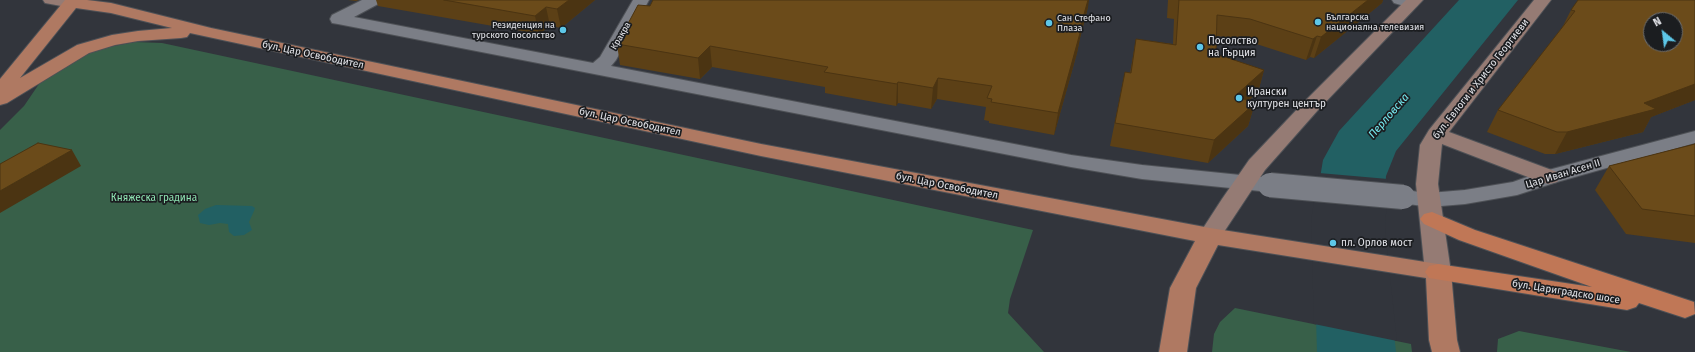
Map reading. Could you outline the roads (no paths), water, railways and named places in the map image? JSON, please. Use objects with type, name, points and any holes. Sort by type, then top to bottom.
[{"type":"highway","points":[[1430,210],[1467,235],[1690,310]]},
{"type":"highway","name":"бул. Цариградско шосе","points":[[1438,272],[1690,310]]},
{"type":"main road","name":"бул. Цар Освободител","points":[[51,0],[73,1],[110,8],[211,33],[761,150],[1210,236],[1438,272]]},
{"type":"main road","name":"бул. Евлоги и Христо Георгиеви","points":[[1446,352],[1443,340],[1438,272],[1427,184],[1431,145],[1436,134],[1543,0]]},
{"type":"main road","points":[[0,91],[73,1]]},
{"type":"main road","points":[[1173,352],[1183,288],[1210,236],[1244,182],[1257,165],[1409,1]]},
{"type":"main road","points":[[0,99],[83,49],[138,36],[166,33],[211,33]]},
{"type":"main road","points":[[1436,134],[1548,177]]},
{"type":"street","points":[[374,0],[338,19],[1071,161],[1142,172],[1244,182]]},
{"type":"street","name":"Кракра","points":[[597,69],[607,60],[642,0]]},
{"type":"street","name":"Цар Иван Асен II","points":[[1244,182],[1403,198],[1430,210],[1465,197],[1517,188],[1548,177],[1695,138]]},
{"type":"water","name":"Перловска","points":[[1459,0],[1518,0],[1396,151],[1386,176],[1383,231],[1396,352],[1317,352],[1313,220],[1323,160],[1339,131]]},
{"type":"water","points":[[216,205],[252,206],[255,208],[249,222],[252,230],[244,235],[234,236],[229,232],[228,224],[220,223],[209,225],[200,223],[198,215],[205,209]]},
{"type":"place","name":"Българска национална телевизия","points":[[1318,22]]},
{"type":"place","name":"Сан Стефано Плаза","points":[[1049,23]]},
{"type":"place","name":"Резиденция на турското посолство","points":[[563,30]]},
{"type":"place","name":"Посолство на Гърция","points":[[1200,47]]},
{"type":"place","name":"Ирански културен център","points":[[1239,98]]},
{"type":"place","name":"пл. Орлов мост","points":[[1333,243]]},
{"type":"park label","name":"Княжеска градина","points":[[154,198]]}]
